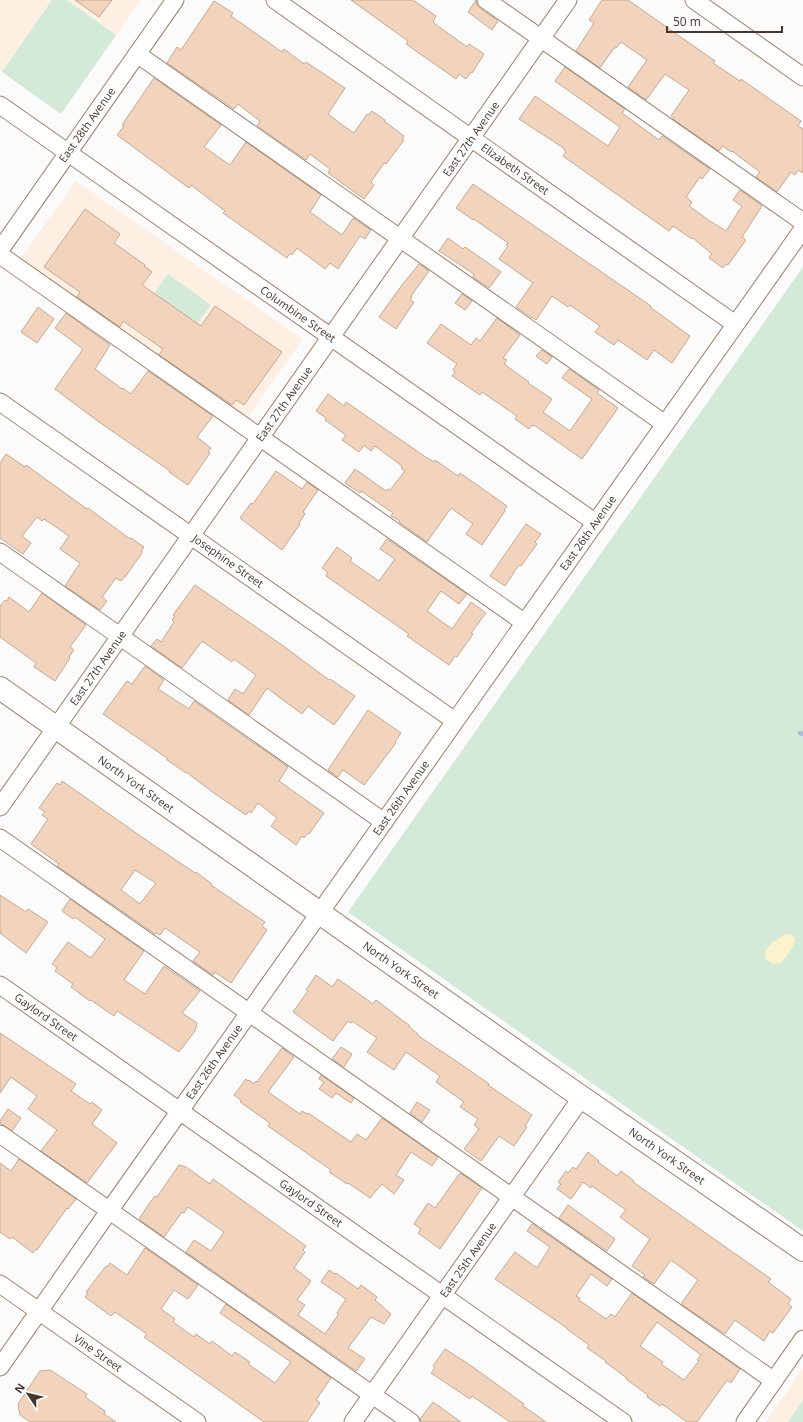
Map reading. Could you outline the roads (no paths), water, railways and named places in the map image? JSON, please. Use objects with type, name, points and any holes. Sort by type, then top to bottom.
[{"type":"main road","name":"North York Street","points":[[0,688],[582,1097],[803,1250]]},
{"type":"street","name":"East 28th Avenue","points":[[0,250],[175,0]]},
{"type":"street","name":"Elizabeth Street","points":[[275,0],[735,324]]},
{"type":"street","points":[[486,0],[803,222]]},
{"type":"street","name":"East 27th Avenue","points":[[0,807],[568,0]]},
{"type":"street","points":[[694,0],[803,77]]},
{"type":"street","points":[[137,54],[665,424]]},
{"type":"street","name":"Columbine Street","points":[[0,105],[596,523]]},
{"type":"street","name":"East 26th Avenue","points":[[0,1367],[803,229]]},
{"type":"street","points":[[0,255],[525,623]]},
{"type":"street","name":"Josephine Street","points":[[0,402],[456,721]]},
{"type":"street","points":[[0,552],[384,822]]},
{"type":"street","points":[[0,838],[774,1381]]},
{"type":"street","name":"Gaylord Street","points":[[0,985],[623,1422]]},
{"type":"street","name":"East 25th Avenue","points":[[353,1422],[582,1097]]},
{"type":"street","points":[[0,1134],[411,1422]]},
{"type":"street","name":"Vine Street","points":[[0,1284],[197,1422]]},
{"type":"street","points":[[745,1422],[803,1340]]}]
